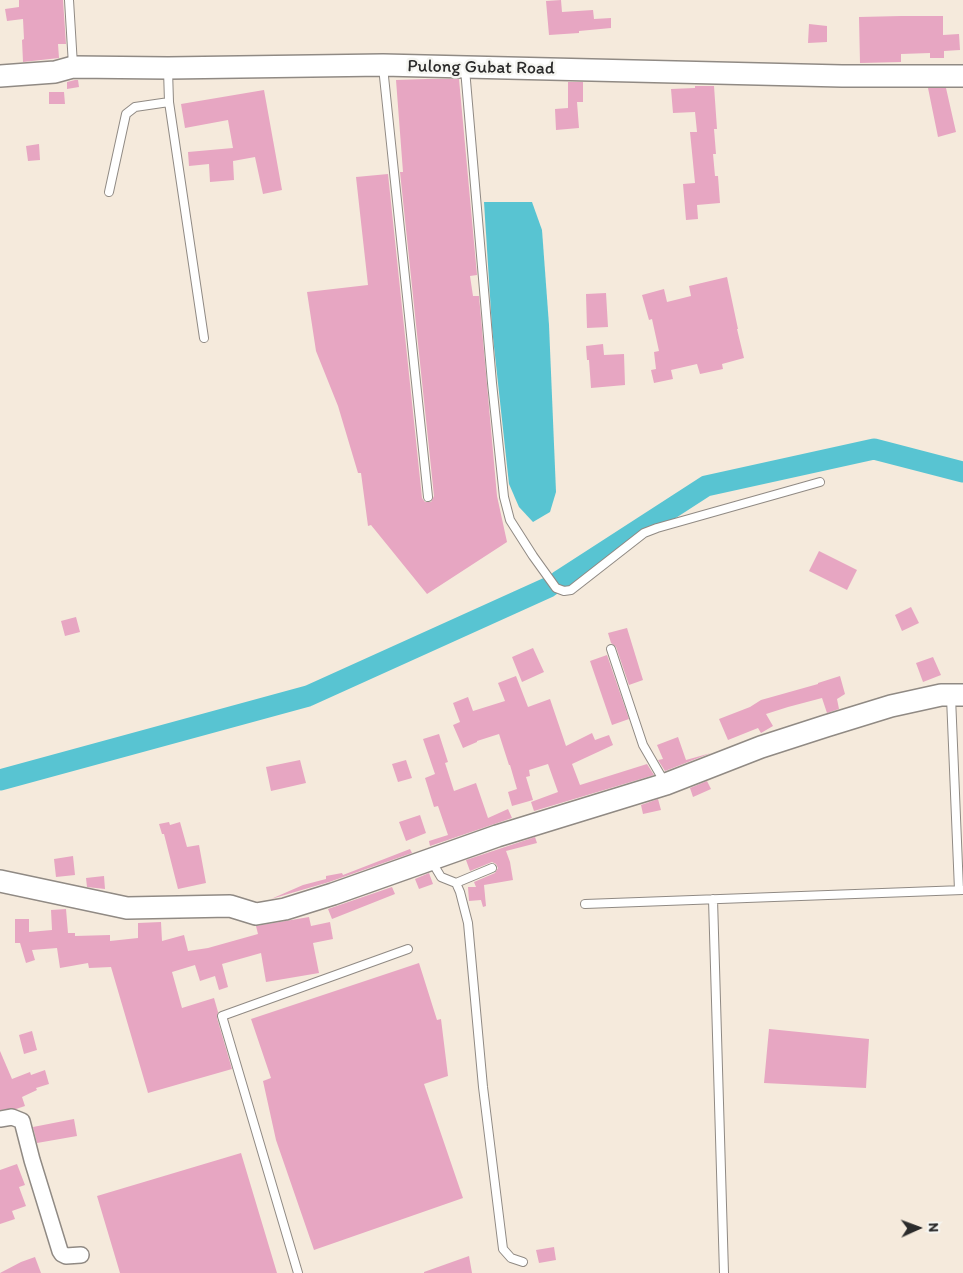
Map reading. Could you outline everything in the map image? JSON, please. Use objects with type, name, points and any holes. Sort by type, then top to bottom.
[{"type":"street","name":"Pulong Gubat Road","points":[[0,76],[55,72],[74,67],[168,68],[383,65],[842,76],[963,76]]},
{"type":"street","points":[[0,881],[127,908],[230,906],[256,914],[285,909],[497,836],[666,784],[761,747],[826,726],[891,706],[941,695],[957,695]]},
{"type":"street","points":[[0,1119],[12,1117],[22,1121],[60,1251],[66,1256],[81,1255]]},
{"type":"lane","points":[[69,0],[74,67]]},
{"type":"lane","points":[[383,65],[428,497]]},
{"type":"lane","points":[[465,67],[492,383],[504,497],[510,520],[556,588],[564,591],[571,590],[644,533],[820,482]]},
{"type":"lane","points":[[168,68],[169,102],[204,338]]},
{"type":"lane","points":[[109,192],[126,114],[135,106],[169,102]]},
{"type":"lane","points":[[611,649],[643,745],[666,784]]},
{"type":"lane","points":[[585,904],[961,890],[957,695]]},
{"type":"lane","points":[[431,860],[441,877],[456,883],[468,923],[483,1087],[503,1249],[511,1258],[523,1262]]},
{"type":"lane","points":[[456,883],[492,868]]},
{"type":"lane","points":[[713,899],[724,1273]]},
{"type":"lane","points":[[298,1273],[222,1016],[408,949]]},
{"type":"water","points":[[484,202],[532,202],[542,230],[549,325],[556,492],[550,512],[533,522],[519,507],[509,484],[492,328]]},
{"type":"building","points":[[19,0],[63,0],[66,44],[58,44],[59,58],[23,62],[23,19],[7,21],[5,9],[19,7]]},
{"type":"building","points":[[561,0],[562,12],[593,10],[594,19],[611,18],[611,28],[549,35],[546,1]]},
{"type":"building","points":[[943,16],[943,35],[959,34],[960,50],[944,51],[944,58],[930,58],[930,53],[901,54],[901,62],[860,63],[859,17]]},
{"type":"building","points":[[809,24],[827,26],[827,42],[808,43]]},
{"type":"building","points":[[459,79],[477,275],[470,276],[473,296],[479,296],[497,496],[507,542],[427,594],[371,525],[368,526],[361,473],[358,473],[338,406],[316,351],[307,292],[368,285],[356,177],[388,174],[422,498],[425,502],[431,502],[434,496],[400,172],[403,172],[396,80]]},
{"type":"building","points":[[78,80],[79,87],[67,89],[67,82]]},
{"type":"building","points":[[568,82],[583,82],[583,102],[577,102],[579,128],[556,130],[555,109],[568,108]]},
{"type":"building","points":[[695,86],[714,86],[717,129],[714,129],[716,154],[713,154],[715,176],[718,176],[720,203],[697,205],[698,219],[686,220],[683,184],[695,183],[690,132],[697,132],[695,112],[673,113],[671,89],[695,88]]},
{"type":"building","points":[[928,88],[946,88],[956,132],[938,137]]},
{"type":"building","points":[[264,90],[282,190],[263,194],[255,157],[233,161],[234,180],[210,182],[209,164],[189,166],[188,152],[233,148],[228,120],[185,128],[181,104]]},
{"type":"building","points":[[49,92],[64,92],[65,104],[49,104]]},
{"type":"building","points":[[39,144],[40,160],[28,161],[26,146]]},
{"type":"building","points":[[727,277],[744,358],[722,364],[723,369],[700,374],[697,364],[671,370],[673,379],[654,383],[651,370],[656,369],[654,352],[659,351],[652,319],[649,320],[642,295],[664,289],[667,302],[691,296],[689,286]]},
{"type":"building","points":[[606,293],[608,327],[587,328],[586,294]]},
{"type":"building","points":[[603,344],[604,355],[624,354],[625,385],[591,388],[586,346]]},
{"type":"building","points":[[819,551],[857,570],[847,590],[809,571]]},
{"type":"building","points":[[911,607],[919,623],[902,631],[895,615]]},
{"type":"building","points":[[76,617],[80,632],[65,636],[61,621]]},
{"type":"building","points":[[627,628],[643,680],[629,685],[616,647],[611,643],[608,633]]},
{"type":"building","points":[[533,648],[544,672],[522,682],[512,657]]},
{"type":"building","points":[[607,655],[629,719],[612,725],[590,661]]},
{"type":"building","points":[[933,657],[941,675],[923,682],[916,663]]},
{"type":"building","points":[[516,676],[528,707],[550,699],[566,746],[592,733],[595,740],[609,735],[613,745],[572,764],[580,785],[647,764],[654,775],[534,811],[531,802],[558,792],[548,764],[529,770],[530,776],[526,777],[533,800],[512,806],[508,792],[517,789],[499,734],[463,748],[453,725],[460,722],[453,703],[468,697],[473,711],[505,701],[498,683]]},
{"type":"building","points":[[840,676],[845,694],[837,699],[839,709],[827,713],[822,698],[788,707],[766,714],[773,726],[761,733],[758,728],[728,740],[719,719],[750,707],[761,700]]},
{"type":"building","points":[[439,734],[448,762],[445,763],[454,791],[476,783],[488,818],[508,809],[512,818],[430,846],[429,841],[448,835],[438,806],[434,807],[425,778],[435,774],[423,739]]},
{"type":"building","points":[[678,737],[686,760],[711,753],[665,771],[658,760],[663,759],[657,745]]},
{"type":"building","points":[[300,760],[306,783],[271,791],[266,767]]},
{"type":"building","points":[[406,760],[412,778],[398,782],[392,764]]},
{"type":"building","points":[[707,781],[711,789],[693,797],[690,788]]},
{"type":"building","points":[[658,799],[661,810],[643,814],[641,805]]},
{"type":"building","points":[[420,815],[426,833],[406,841],[399,822]]},
{"type":"building","points":[[169,822],[170,825],[180,822],[187,847],[199,845],[206,883],[178,889],[164,834],[162,834],[159,824]]},
{"type":"building","points":[[535,837],[537,843],[506,851],[513,880],[484,885],[486,906],[483,907],[481,900],[469,901],[468,887],[476,887],[474,882],[495,873],[498,868],[492,862],[470,871],[466,860]]},
{"type":"building","points":[[410,849],[412,853],[329,882],[271,899],[303,885],[326,879],[326,876],[342,873],[343,875]]},
{"type":"building","points":[[73,856],[75,875],[56,877],[54,859]]},
{"type":"building","points":[[429,873],[433,884],[419,889],[415,879]]},
{"type":"building","points":[[104,876],[105,889],[87,887],[86,878]]},
{"type":"building","points":[[392,887],[395,894],[332,919],[328,909]]},
{"type":"building","points":[[66,909],[68,933],[75,933],[75,936],[110,935],[110,941],[138,938],[138,923],[161,922],[162,941],[184,935],[188,951],[208,948],[258,934],[256,926],[309,917],[311,926],[330,922],[333,939],[313,943],[319,973],[266,982],[261,953],[222,964],[228,987],[219,990],[215,976],[200,981],[195,965],[172,972],[182,1008],[214,998],[218,1012],[217,1018],[232,1069],[148,1093],[111,967],[89,968],[88,963],[60,968],[57,948],[32,950],[35,960],[26,963],[20,943],[15,943],[15,919],[29,919],[29,932],[52,930],[51,910]]},
{"type":"building","points":[[419,963],[437,1020],[441,1019],[448,1076],[424,1084],[463,1198],[314,1250],[276,1140],[263,1081],[271,1078],[251,1019]]},
{"type":"building","points":[[769,1029],[869,1039],[866,1088],[764,1083]]},
{"type":"building","points":[[32,1031],[37,1050],[24,1054],[19,1035]]},
{"type":"building","points":[[0,1051],[12,1079],[30,1072],[31,1075],[45,1070],[49,1084],[36,1088],[37,1090],[22,1097],[25,1106],[16,1109],[0,1110]]},
{"type":"building","points":[[74,1119],[77,1136],[37,1143],[33,1127]]},
{"type":"building","points":[[241,1153],[277,1273],[120,1273],[97,1196]]},
{"type":"building","points":[[17,1164],[25,1185],[19,1187],[26,1206],[12,1211],[15,1219],[0,1224],[0,1170]]},
{"type":"building","points":[[554,1247],[556,1260],[539,1263],[536,1250]]},
{"type":"building","points":[[469,1256],[472,1273],[424,1273],[424,1272]]},
{"type":"building","points":[[35,1257],[41,1273],[0,1273],[21,1262]]},
{"type":"waterway","points":[[559,581],[706,486],[874,449],[963,472]]},
{"type":"waterway","points":[[0,780],[308,696],[549,587]]}]
